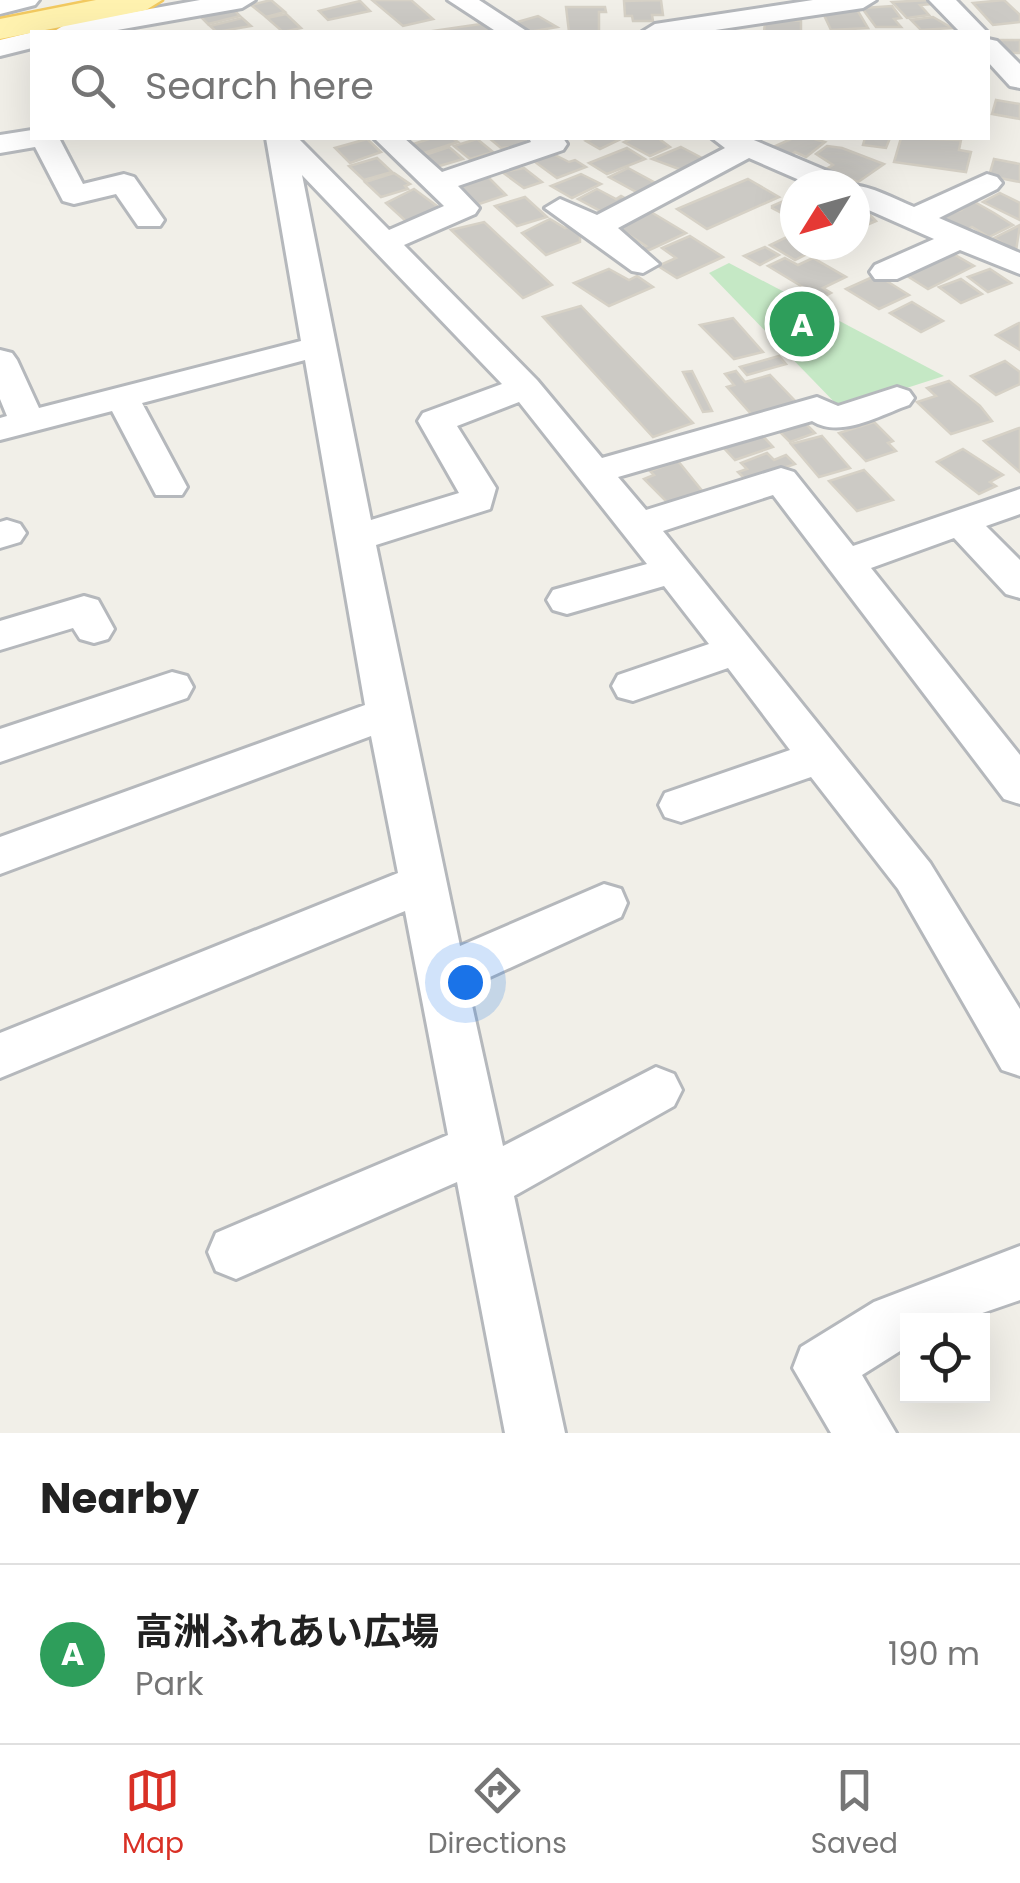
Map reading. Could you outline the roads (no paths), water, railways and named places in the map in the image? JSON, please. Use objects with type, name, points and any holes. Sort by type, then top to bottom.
[{"type":"main road","points":[[0,29],[156,8]]},
{"type":"street","points":[[0,6],[26,0]]},
{"type":"street","points":[[74,30],[156,8],[242,0]]},
{"type":"street","points":[[461,0],[512,30]]},
{"type":"street","points":[[682,30],[811,20],[862,0]]},
{"type":"street","points":[[942,0],[972,30]]},
{"type":"street","points":[[156,8],[186,30]]},
{"type":"street","points":[[990,35],[1020,35]]},
{"type":"street","points":[[0,48],[30,40]]},
{"type":"street","points":[[990,49],[1020,80]]},
{"type":"street","points":[[0,144],[30,139]]},
{"type":"street","points":[[47,140],[74,195],[124,184],[149,220]]},
{"type":"street","points":[[281,140],[388,713],[536,1433]]},
{"type":"street","points":[[283,140],[525,387],[674,570],[914,876],[1020,1054]]},
{"type":"street","points":[[386,242],[464,208],[390,140]]},
{"type":"street","points":[[439,183],[553,144],[546,140]]},
{"type":"street","points":[[597,227],[750,143],[805,170]]},
{"type":"street","points":[[918,217],[988,183]]},
{"type":"street","points":[[870,200],[918,217],[1020,266]]},
{"type":"street","points":[[560,208],[597,227],[643,264]]},
{"type":"street","points":[[886,272],[962,238]]},
{"type":"street","points":[[0,360],[13,425],[122,397],[164,369],[320,346]]},
{"type":"street","points":[[355,538],[477,500],[478,488],[436,421],[525,387]]},
{"type":"street","points":[[122,397],[168,486]]},
{"type":"street","points":[[594,472],[817,408],[834,419],[896,398]]},
{"type":"street","points":[[638,526],[781,480],[1020,787]]},
{"type":"street","points":[[847,562],[1020,501]]},
{"type":"street","points":[[960,522],[1020,584]]},
{"type":"street","points":[[567,600],[674,570]]},
{"type":"street","points":[[0,636],[84,609]]},
{"type":"street","points":[[632,686],[736,650]]},
{"type":"street","points":[[0,746],[172,687]]},
{"type":"street","points":[[0,856],[388,713]]},
{"type":"street","points":[[681,805],[821,756]]},
{"type":"street","points":[[0,1056],[423,882]]},
{"type":"street","points":[[442,976],[604,903]]},
{"type":"street","points":[[236,1252],[481,1166],[656,1090]]},
{"type":"street","points":[[866,1433],[822,1368],[867,1335],[926,1304],[1020,1273]]},
{"type":"place","name":"高洲ふれあい広場","points":[[802,324]]}]
